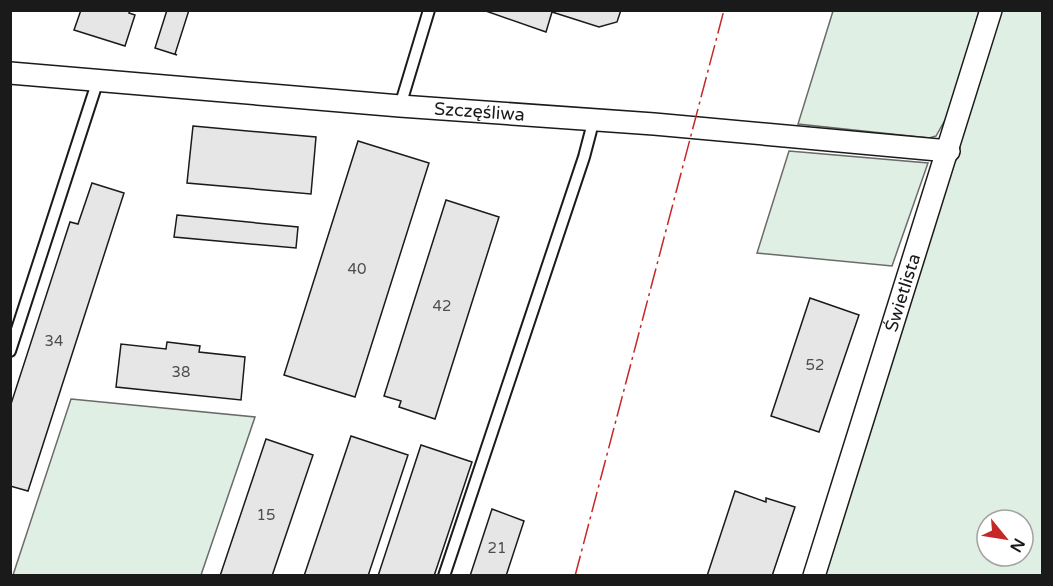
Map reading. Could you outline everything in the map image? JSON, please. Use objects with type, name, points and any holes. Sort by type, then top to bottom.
[{"type":"street","name":"Świetlista","points":[[814,576],[949,151],[991,10]]},
{"type":"street","name":"Szczęśliwa","points":[[10,73],[399,106],[594,119],[949,151]]},
{"type":"lane","points":[[399,106],[429,10]]},
{"type":"lane","points":[[10,351],[98,80]]},
{"type":"lane","points":[[444,576],[584,157],[594,119]]},
{"type":"green space","points":[[833,11],[979,11],[950,111],[936,136],[929,138],[798,124]]},
{"type":"green space","points":[[1001,11],[1042,11],[1042,575],[823,576]]},
{"type":"green space","points":[[789,151],[928,163],[892,266],[757,253]]},
{"type":"green space","points":[[71,399],[255,417],[201,575],[13,575]]},
{"type":"building","points":[[81,10],[130,10],[129,13],[135,15],[125,46],[74,30]]},
{"type":"building","points":[[167,10],[189,10],[175,54],[177,55],[155,48]]},
{"type":"building","points":[[483,10],[621,10],[617,22],[599,27],[552,12],[546,32]]},
{"type":"building","points":[[193,126],[316,137],[311,194],[187,183]]},
{"type":"building","points":[[358,141],[429,163],[355,397],[284,375]]},
{"type":"building","points":[[92,183],[124,193],[28,491],[10,486],[10,407],[70,222],[78,224]]},
{"type":"building","points":[[446,200],[499,217],[435,419],[399,407],[401,401],[384,396]]},
{"type":"building","points":[[177,215],[298,227],[296,248],[174,237]]},
{"type":"building","points":[[810,298],[859,315],[819,432],[771,416]]},
{"type":"building","points":[[167,342],[200,346],[199,352],[245,357],[241,400],[116,387],[121,344],[166,349]]},
{"type":"building","points":[[351,436],[408,455],[368,576],[304,576]]},
{"type":"building","points":[[266,439],[313,455],[272,576],[220,576]]},
{"type":"building","points":[[421,445],[472,462],[434,576],[378,576]]},
{"type":"building","points":[[735,491],[766,502],[766,498],[795,507],[772,576],[707,576]]},
{"type":"building","points":[[492,509],[524,521],[506,576],[470,576]]},
{"type":"power","points":[[575,576],[724,10]]}]
